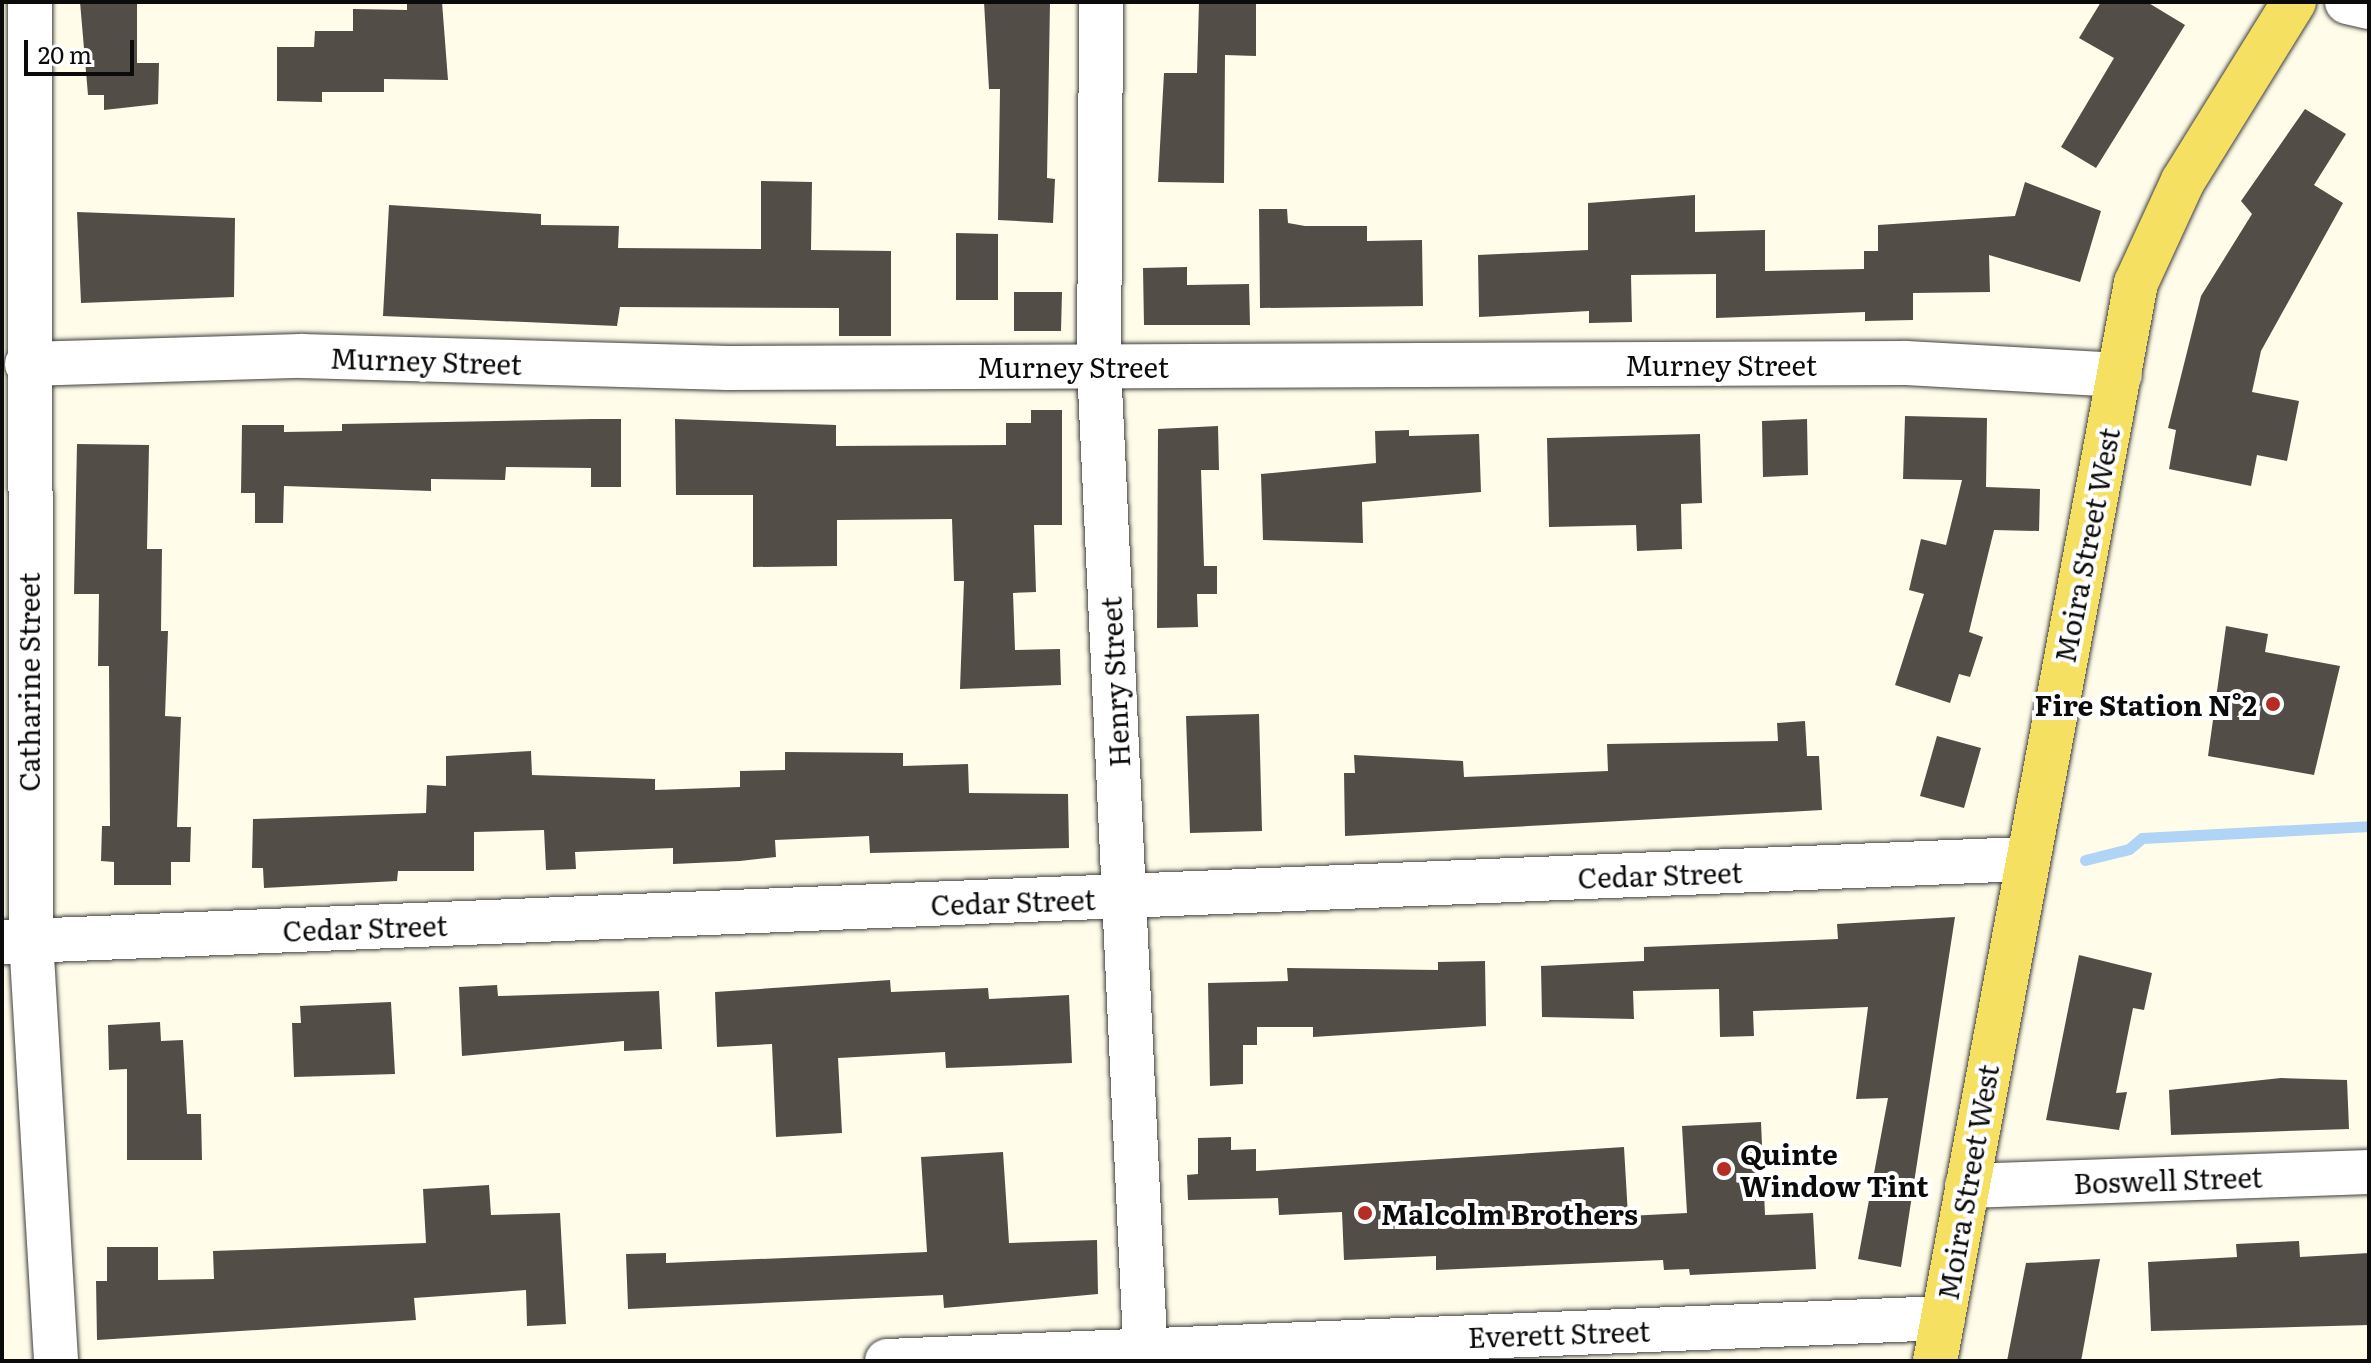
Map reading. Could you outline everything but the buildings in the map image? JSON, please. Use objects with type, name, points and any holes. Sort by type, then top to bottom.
[{"type":"main road","name":"Moira Street West","points":[[1935,1361],[2024,859],[2120,375],[2152,239],[2294,2]]},
{"type":"street","name":"Catharine Street","points":[[30,2],[27,364],[15,635],[16,940],[56,1361]]},
{"type":"street","name":"Henry Street","points":[[1101,2],[1099,366],[1146,1355]]},
{"type":"street","points":[[2347,2],[2369,7]]},
{"type":"street","name":"Murney Street","points":[[27,364],[301,356],[728,368],[1906,363],[2120,375]]},
{"type":"street","name":"Cedar Street","points":[[16,940],[2024,859]]},
{"type":"street","name":"Boswell Street","points":[[1967,1186],[2369,1172]]},
{"type":"street","name":"Everett Street","points":[[887,1361],[1146,1355],[1943,1318]]},
{"type":"waterway","points":[[2085,860],[2129,849],[2142,838],[2369,826]]},
{"type":"place","name":"Fire Station N°2","points":[[2273,704]]},
{"type":"place","name":"Quinte Window Tint","points":[[1724,1169]]},
{"type":"place","name":"Malcolm Brothers","points":[[1365,1213]]}]
